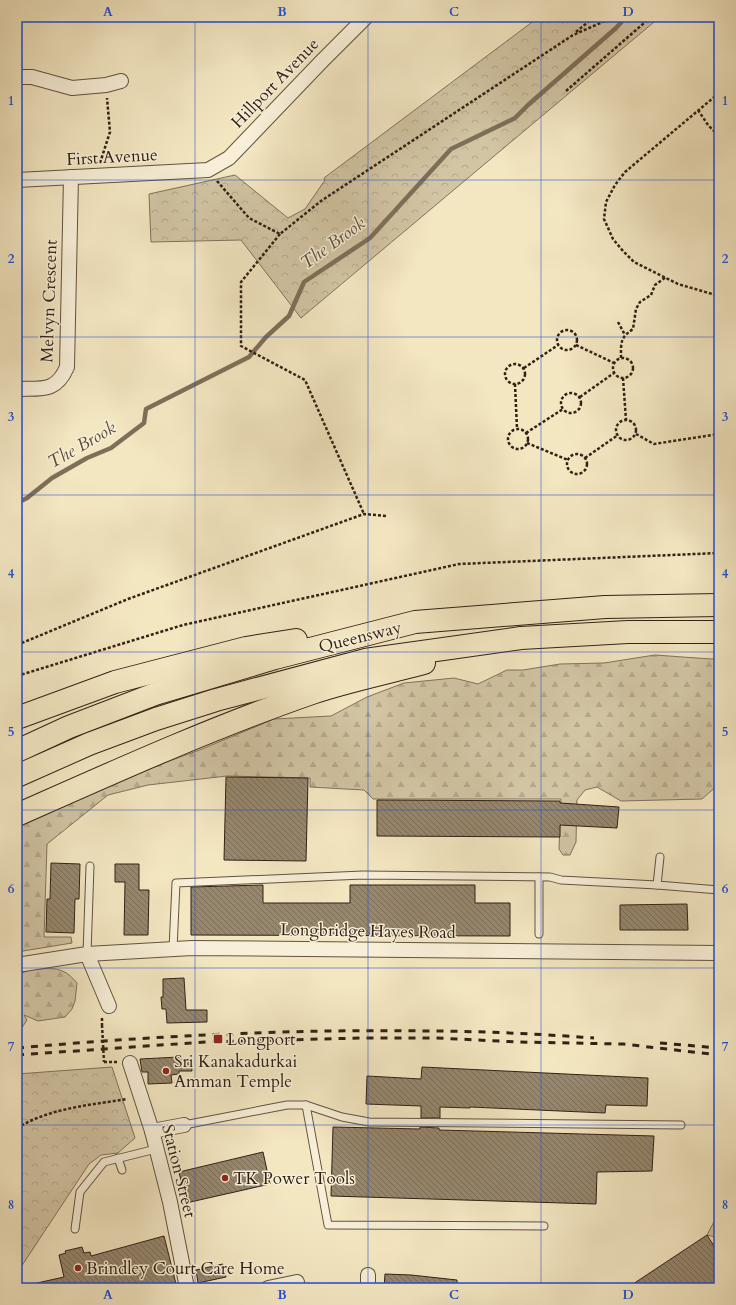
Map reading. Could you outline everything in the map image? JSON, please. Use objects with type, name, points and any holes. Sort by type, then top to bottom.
[{"type":"highway","name":"Queensway","points":[[17,751],[69,727],[155,694],[275,658],[415,622],[605,608],[719,605]]},
{"type":"highway","points":[[17,718],[115,682],[246,648],[415,622]]},
{"type":"highway","name":"Queensway","points":[[17,776],[104,739],[156,719],[216,700],[365,660],[521,638],[628,632],[719,632]]},
{"type":"highway","points":[[17,815],[183,742],[314,693],[521,638]]},
{"type":"street","name":"Hillport Avenue","points":[[208,170],[229,158],[366,17]]},
{"type":"street","points":[[17,77],[32,77],[72,88],[106,85],[121,81]]},
{"type":"street","name":"First Avenue","points":[[17,180],[208,170]]},
{"type":"street","name":"Melvyn Crescent","points":[[17,389],[48,387],[53,385],[63,376],[67,367],[71,177]]},
{"type":"street","name":"Longbridge Hayes Road","points":[[17,965],[87,954],[192,948],[719,953]]},
{"type":"street","points":[[87,954],[109,1006]]},
{"type":"street","name":"Station Street","points":[[130,1063],[152,1131],[170,1202],[187,1288]]},
{"type":"street","points":[[152,1131],[184,1124]]},
{"type":"street","points":[[268,1288],[297,1282]]},
{"type":"lane","points":[[657,885],[660,856]]},
{"type":"lane","points":[[87,954],[90,866]]},
{"type":"lane","points":[[173,949],[176,883],[363,875],[550,877],[561,880],[719,890]]},
{"type":"lane","points":[[539,877],[539,934]]},
{"type":"lane","points":[[184,1124],[287,1105],[306,1105],[342,1117],[369,1122],[681,1126]]},
{"type":"lane","points":[[306,1105],[328,1225],[544,1226]]},
{"type":"lane","points":[[75,1229],[80,1192],[104,1162],[156,1148]]},
{"type":"lane","points":[[118,1158],[122,1170]]},
{"type":"path","points":[[364,514],[305,380],[241,346],[241,282],[280,234],[321,201],[572,35],[594,17]]},
{"type":"path","points":[[572,35],[614,17]]},
{"type":"path","points":[[566,91],[651,17]]},
{"type":"path","points":[[96,176],[110,132],[106,85]]},
{"type":"path","points":[[719,92],[625,172],[615,185],[606,202],[604,219],[613,239],[634,262],[678,284],[719,296]]},
{"type":"path","points":[[698,110],[708,125],[719,136]]},
{"type":"path","points":[[208,170],[249,218],[280,234]]},
{"type":"path","points":[[621,358],[621,342],[625,335],[633,329],[636,309],[640,302],[651,295],[655,284],[666,277]]},
{"type":"path","points":[[715,294],[719,285]]},
{"type":"path","points":[[618,322],[625,335]]},
{"type":"path","points":[[562,331],[572,331],[575,334],[577,339],[576,345],[573,348],[568,350],[563,349],[558,345],[558,335],[562,331]]},
{"type":"path","points":[[524,368],[558,345]]},
{"type":"path","points":[[576,345],[614,363]]},
{"type":"path","points":[[621,358],[629,360],[633,367],[630,375],[623,378],[617,376],[613,369],[614,363],[621,358]]},
{"type":"path","points":[[510,365],[520,365],[524,368],[524,378],[520,383],[514,384],[506,379],[506,370],[510,365]]},
{"type":"path","points":[[580,397],[614,373]]},
{"type":"path","points":[[623,378],[626,420]]},
{"type":"path","points":[[514,384],[517,429]]},
{"type":"path","points":[[572,393],[580,397],[581,405],[577,411],[569,412],[563,409],[561,402],[565,395],[572,393]]},
{"type":"path","points":[[526,433],[563,409]]},
{"type":"path","points":[[626,420],[632,422],[636,426],[636,434],[627,440],[622,439],[616,431],[617,426],[621,421],[626,420]]},
{"type":"path","points":[[517,429],[526,433],[528,438],[524,447],[519,449],[510,445],[508,440],[508,435],[513,430],[517,429]]},
{"type":"path","points":[[636,434],[654,444],[719,434]]},
{"type":"path","points":[[585,458],[618,435]]},
{"type":"path","points":[[527,443],[568,460]]},
{"type":"path","points":[[577,454],[582,455],[587,463],[586,468],[583,472],[578,474],[573,473],[569,470],[567,465],[568,460],[570,456],[577,454]]},
{"type":"path","points":[[17,645],[128,599],[364,514],[386,516]]},
{"type":"path","points":[[17,676],[183,625],[459,564],[719,553]]},
{"type":"path","points":[[102,1025],[104,1062],[116,1062]]},
{"type":"path","points":[[17,1128],[30,1120],[66,1109],[141,1097]]},
{"type":"green space","points":[[539,17],[660,17],[301,318],[241,240],[151,242],[149,194],[235,175],[288,218],[305,209],[325,180],[324,178]]},
{"type":"green space","points":[[655,655],[711,659],[719,658],[719,784],[702,799],[621,801],[597,787],[585,790],[577,800],[576,842],[570,855],[563,855],[559,849],[561,799],[373,799],[364,790],[310,787],[310,778],[227,776],[148,785],[108,795],[47,844],[44,937],[71,937],[72,943],[17,952],[17,825],[118,780],[202,749],[274,719],[331,716],[367,697],[404,683],[454,678],[478,684],[507,670],[523,670],[560,664],[604,663]]},
{"type":"green space","points":[[32,969],[57,969],[67,973],[77,983],[75,1001],[72,1009],[65,1017],[38,1021],[24,1015],[27,1020],[19,1032],[17,1032],[17,975]]},
{"type":"green space","points":[[112,1067],[135,1138],[118,1153],[101,1155],[89,1164],[17,1273],[17,1074]]},
{"type":"green space","points":[[719,1212],[719,1238],[707,1235]]},
{"type":"building","points":[[226,777],[308,778],[306,861],[224,860]]},
{"type":"building","points":[[377,800],[560,801],[560,803],[619,807],[617,828],[560,825],[560,837],[377,836]]},
{"type":"building","points":[[51,863],[80,864],[79,899],[75,899],[74,933],[46,932],[47,899],[50,899]]},
{"type":"building","points":[[115,864],[139,864],[139,890],[149,890],[148,935],[124,935],[125,882],[115,882]]},
{"type":"building","points":[[263,885],[263,903],[350,903],[350,885],[475,885],[475,903],[510,903],[510,936],[191,935],[191,887]]},
{"type":"building","points":[[687,904],[688,930],[620,930],[620,905]]},
{"type":"building","points":[[184,978],[186,1010],[207,1010],[207,1022],[167,1023],[166,1009],[162,1009],[161,997],[163,997],[163,979]]},
{"type":"building","name":"Sri Kanakadurkai Amman Temple","points":[[179,1057],[179,1060],[191,1059],[192,1071],[179,1071],[179,1074],[171,1075],[172,1083],[148,1084],[148,1072],[142,1072],[140,1059]]},
{"type":"building","points":[[422,1067],[648,1078],[647,1106],[606,1105],[605,1113],[440,1107],[440,1118],[421,1118],[421,1106],[366,1104],[367,1076],[421,1079]]},
{"type":"building","points":[[333,1127],[420,1129],[420,1127],[439,1128],[439,1130],[654,1136],[652,1171],[597,1172],[596,1204],[331,1196]]},
{"type":"building","name":"TK Power Tools","points":[[263,1152],[270,1184],[186,1203],[179,1172]]},
{"type":"building","points":[[707,1235],[719,1254],[719,1280],[707,1288],[627,1288]]},
{"type":"building","points":[[164,1236],[177,1288],[38,1288],[37,1283],[64,1277],[59,1255],[66,1253],[65,1251],[82,1247],[84,1253],[90,1252],[91,1256]]},
{"type":"building","points":[[223,1264],[226,1277],[198,1283],[196,1270]]},
{"type":"building","points":[[385,1274],[457,1280],[457,1288],[384,1288]]},
{"type":"waterway","name":"The Brook","points":[[17,503],[27,498],[52,478],[87,458],[111,448],[144,423],[146,409],[249,357],[266,337],[289,316],[304,282],[370,238],[451,149],[515,118],[616,28],[626,17]]},
{"type":"railway","points":[[17,1048],[221,1034],[323,1031],[468,1032],[594,1038]]},
{"type":"railway","points":[[17,1055],[205,1042],[361,1038],[437,1038],[518,1042],[623,1044],[719,1055]]},
{"type":"railway","points":[[660,1043],[719,1048]]},
{"type":"place","name":"Longport","points":[[218,1039]]},
{"type":"place","name":"Sri Kanakadurkai Amman Temple","points":[[166,1071]]},
{"type":"place","name":"TK Power Tools","points":[[225,1178]]},
{"type":"place","name":"Brindley Court Care Home","points":[[78,1268]]}]
